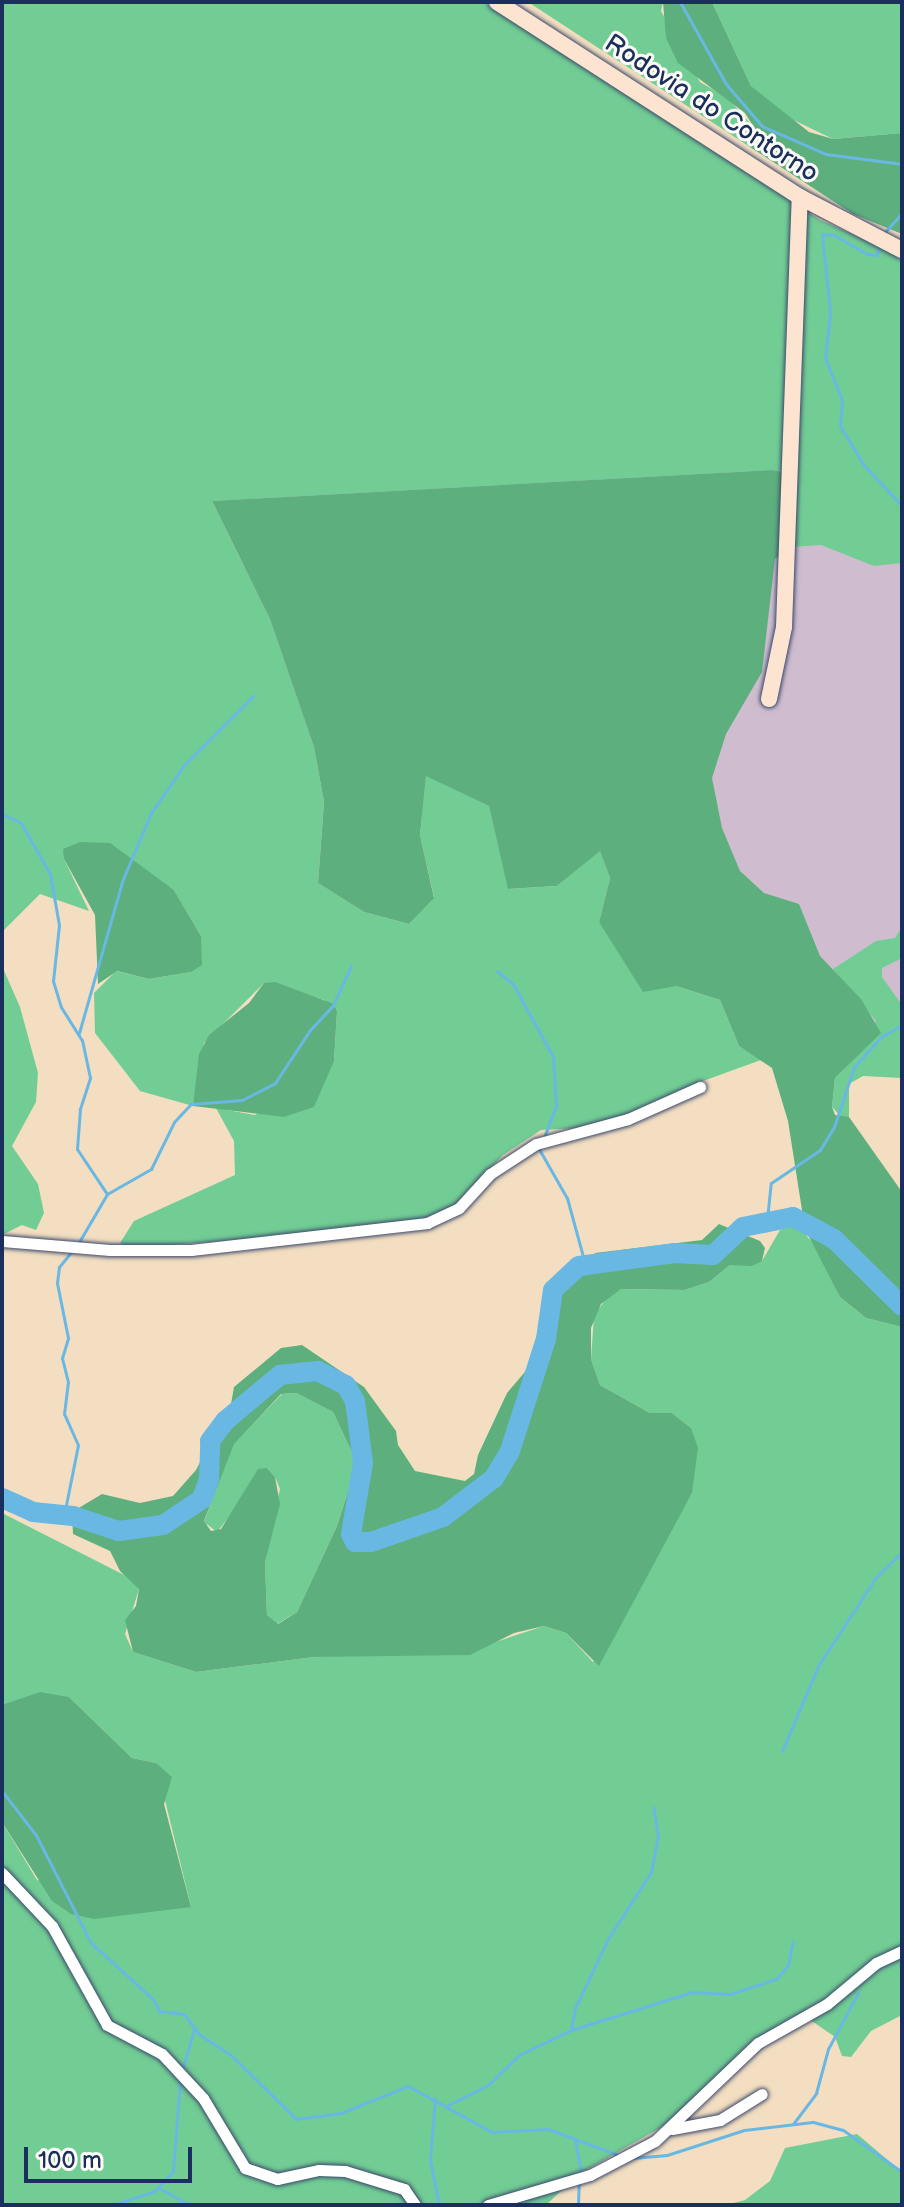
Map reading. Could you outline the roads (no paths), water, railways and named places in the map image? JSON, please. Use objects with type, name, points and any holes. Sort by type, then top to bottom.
[{"type":"street","name":"Rodovia do Contorno","points":[[497,2],[800,197],[902,250]]},
{"type":"street","points":[[769,699],[784,627],[800,197]]},
{"type":"street","points":[[2,1241],[110,1250],[191,1250],[427,1223],[459,1208],[490,1174],[536,1144],[628,1119],[700,1087]]},
{"type":"street","points":[[2,1873],[52,1926],[107,2025],[162,2054],[203,2098],[245,2168],[277,2179],[319,2170],[345,2171],[398,2186],[415,2205]]},
{"type":"street","points":[[488,2205],[590,2175],[672,2129],[758,2043],[827,2004],[876,1963],[902,1951]]},
{"type":"street","points":[[672,2129],[720,2120],[762,2094]]},
{"type":"waterway","points":[[680,2],[726,84],[762,126],[826,154],[902,164]]},
{"type":"waterway","points":[[884,233],[902,213]]},
{"type":"waterway","points":[[880,244],[877,255],[867,254],[834,235],[822,234],[830,313],[825,358],[842,400],[840,426],[863,464],[902,506]]},
{"type":"waterway","points":[[79,1033],[123,879],[151,813],[184,765],[253,696]]},
{"type":"waterway","points":[[2,814],[21,823],[50,874],[59,925],[53,981],[61,1007],[82,1040],[90,1078],[80,1109],[77,1149],[107,1194]]},
{"type":"waterway","points":[[107,1194],[151,1169],[174,1122],[191,1104],[242,1100],[275,1083],[310,1030],[333,1005],[351,966]]},
{"type":"waterway","points":[[497,971],[513,984],[553,1057],[556,1106],[544,1138]]},
{"type":"waterway","points":[[767,1219],[771,1183],[820,1150],[834,1127],[854,1067],[881,1037],[902,1025]]},
{"type":"waterway","points":[[539,1149],[567,1198],[585,1264]]},
{"type":"waterway","points":[[79,1242],[107,1194]]},
{"type":"waterway","points":[[2,1498],[33,1512],[73,1516],[119,1531],[163,1525],[202,1499],[209,1479],[210,1441],[225,1421],[280,1375],[318,1371],[346,1385],[355,1401],[363,1463],[351,1534],[355,1542],[371,1542],[443,1517],[494,1478],[510,1451],[546,1339],[553,1290],[579,1266],[675,1253],[713,1255],[743,1227],[793,1217],[834,1239],[902,1306]]},
{"type":"waterway","points":[[64,1515],[78,1445],[64,1414],[68,1382],[62,1358],[68,1338],[57,1283],[59,1267],[72,1251]]},
{"type":"waterway","points":[[782,1751],[818,1666],[876,1577],[902,1552]]},
{"type":"waterway","points":[[2,1791],[36,1835],[91,1943],[153,1999],[159,2011],[184,2014],[200,2035],[232,2056],[296,2119],[341,2113],[408,2086],[492,2132],[548,2129],[618,2155]]},
{"type":"waterway","points":[[571,2030],[575,2008],[608,1939],[651,1872],[658,1837],[653,1807]]},
{"type":"waterway","points":[[448,2105],[488,2085],[519,2055],[571,2030],[692,1992],[730,1994],[776,1979],[788,1965],[793,1942]]},
{"type":"waterway","points":[[793,2124],[816,2093],[828,2049],[858,1993]]},
{"type":"waterway","points":[[182,2071],[194,2029]]},
{"type":"waterway","points":[[112,2205],[155,2191],[173,2171],[180,2079]]},
{"type":"waterway","points":[[435,2098],[430,2160],[439,2205]]},
{"type":"waterway","points":[[633,2158],[667,2155],[744,2130],[813,2122],[843,2130],[902,2172]]},
{"type":"waterway","points":[[575,2139],[581,2174]]},
{"type":"waterway","points":[[578,2205],[579,2182]]},
{"type":"waterway","points":[[159,2188],[190,2205]]}]
